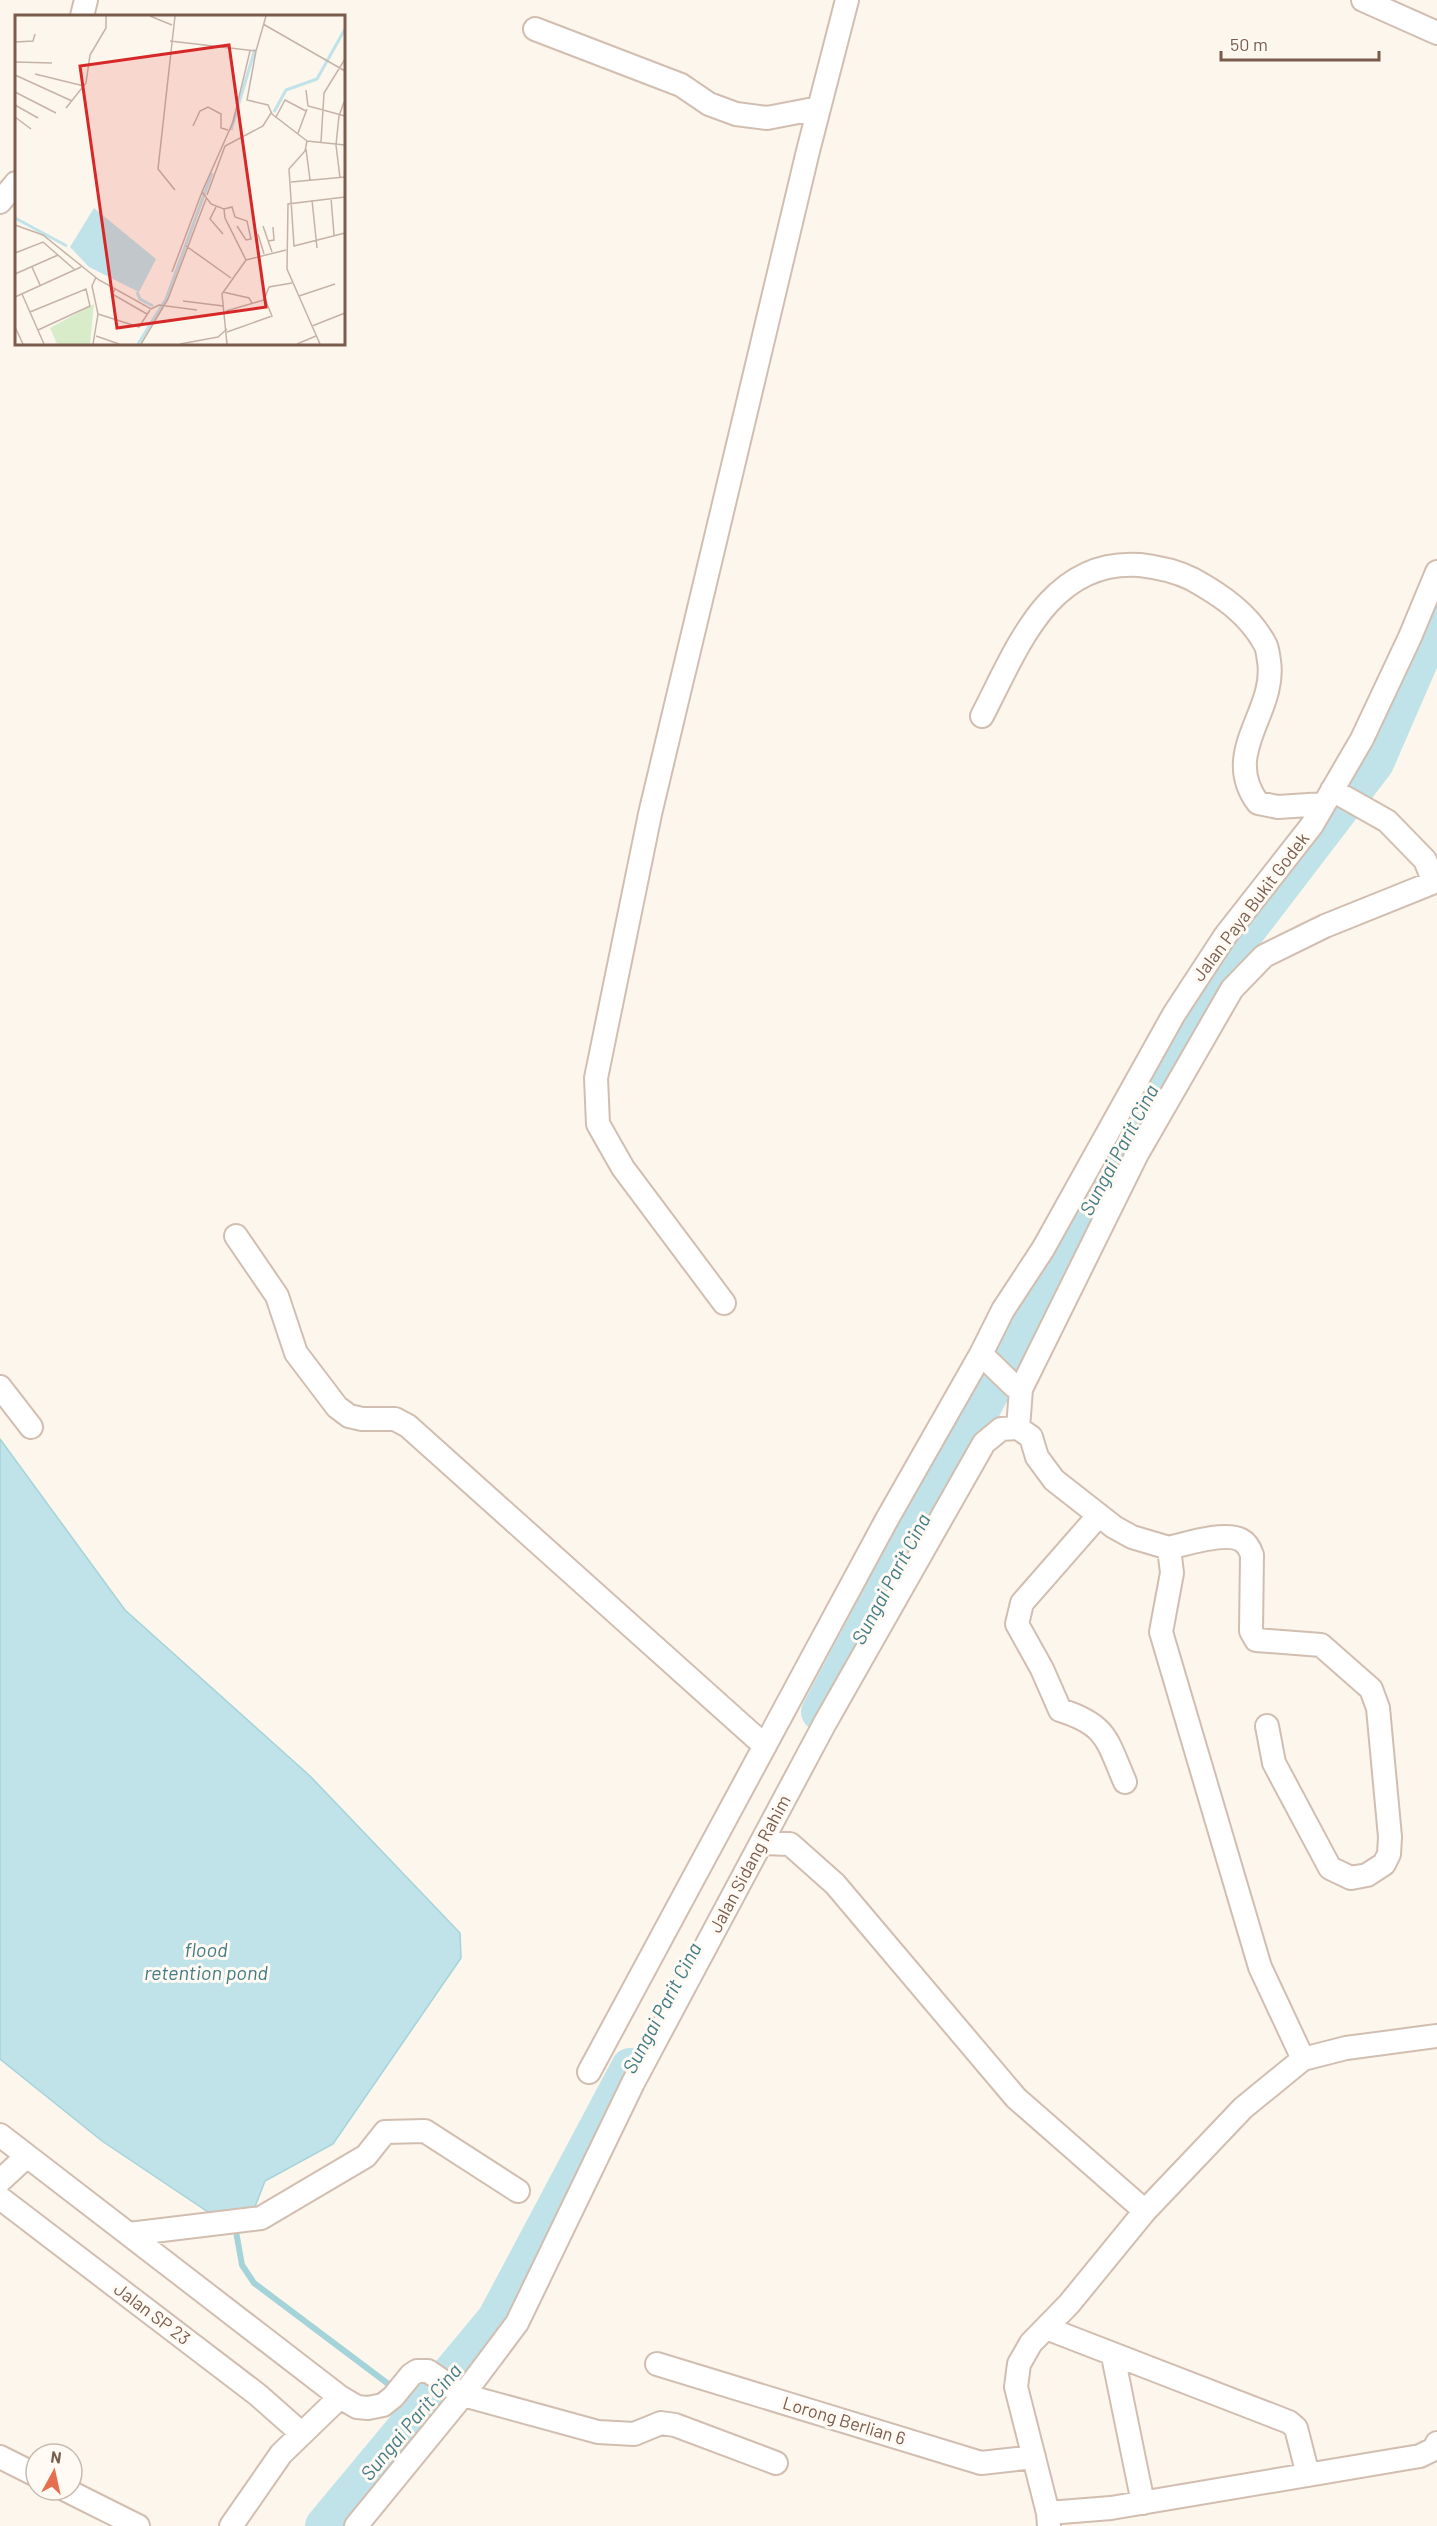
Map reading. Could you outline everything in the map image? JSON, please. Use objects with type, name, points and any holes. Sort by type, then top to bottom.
[{"type":"street","points":[[82,15],[86,0]]},
{"type":"street","points":[[724,1303],[623,1168],[613,1151],[598,1124],[596,1078],[650,814],[819,108],[847,0]]},
{"type":"street","points":[[1363,0],[1437,33]]},
{"type":"street","points":[[535,29],[681,85],[709,104],[736,114],[767,118],[819,108]]},
{"type":"street","points":[[982,716],[1017,648],[1043,608],[1066,584],[1092,570],[1122,564],[1155,566],[1185,575],[1218,593],[1249,619],[1267,646],[1272,677],[1246,749],[1244,774],[1249,790],[1258,803],[1278,807],[1333,797],[1363,808],[1388,821],[1432,875],[1264,956],[1232,989],[1137,1154],[1019,1405]]},
{"type":"street","name":"Jalan Paya Bukit Godek","points":[[589,2072],[886,1521],[984,1356],[1003,1310],[1042,1249],[1174,1014],[1225,936],[1333,797],[1410,637],[1437,572]]},
{"type":"street","points":[[236,1236],[277,1296],[296,1353],[337,1407],[349,1416],[362,1419],[395,1419],[408,1426],[765,1746]]},
{"type":"street","points":[[984,1356],[1019,1405],[1037,1457],[1054,1480],[1132,1537],[1168,1548],[1207,1539],[1230,1537],[1241,1539],[1249,1546],[1252,1556],[1251,1631],[1256,1640],[1321,1645],[1371,1689],[1378,1708],[1390,1837],[1389,1854],[1384,1864],[1367,1875],[1351,1878],[1330,1868],[1274,1763],[1267,1726]]},
{"type":"street","points":[[0,1386],[31,1428]]},
{"type":"street","name":"Jalan Sidang Rahim","points":[[356,2526],[459,2392],[517,2324],[633,2083],[825,1723],[984,1443],[1001,1429],[1019,1405]]},
{"type":"street","points":[[1099,1515],[1022,1603],[1017,1624],[1042,1669],[1060,1710],[1083,1717],[1104,1734],[1125,1782]]},
{"type":"street","points":[[1168,1548],[1172,1573],[1161,1632],[1260,1967],[1303,2060]]},
{"type":"street","points":[[761,1843],[790,1844],[835,1884],[1016,2098],[1145,2211]]},
{"type":"street","points":[[1436,2451],[1420,2456],[1048,2520],[1016,2386],[1019,2364],[1031,2343],[1069,2304],[1145,2211],[1243,2108],[1303,2060],[1346,2048],[1437,2036]]},
{"type":"street","points":[[129,2234],[261,2218],[366,2156],[385,2132],[426,2131],[466,2160],[518,2191]]},
{"type":"street","points":[[0,2134],[340,2397],[357,2407],[368,2408],[383,2405],[417,2371],[433,2373],[459,2392],[598,2432],[634,2434],[661,2423],[675,2425],[776,2463]]},
{"type":"street","points":[[0,2181],[27,2156]]},
{"type":"street","name":"Jalan SP 23","points":[[0,2198],[265,2400],[301,2433]]},
{"type":"street","points":[[1046,2328],[1113,2356],[1289,2422],[1296,2428],[1308,2475]]},
{"type":"street","points":[[1113,2356],[1143,2503]]},
{"type":"street","name":"Lorong Berlian 6","points":[[657,2364],[981,2463],[1034,2457]]},
{"type":"street","points":[[231,2526],[281,2454],[340,2397]]},
{"type":"street","points":[[0,2457],[24,2469]]},
{"type":"street","points":[[84,2499],[138,2526]]},
{"type":"water","name":"flood retention pond","points":[[0,1439],[125,1610],[310,1776],[460,1933],[461,1958],[333,2144],[265,2181],[251,2217],[220,2220],[102,2141],[0,2059]]},
{"type":"waterway","name":"Sungai Parit Cina","points":[[820,1712],[1212,976],[1375,763],[1437,620]]},
{"type":"waterway","name":"Sungai Parit Cina","points":[[324,2526],[496,2319],[630,2067]]},
{"type":"waterway","points":[[235,2226],[242,2265],[254,2283],[391,2386]]}]
